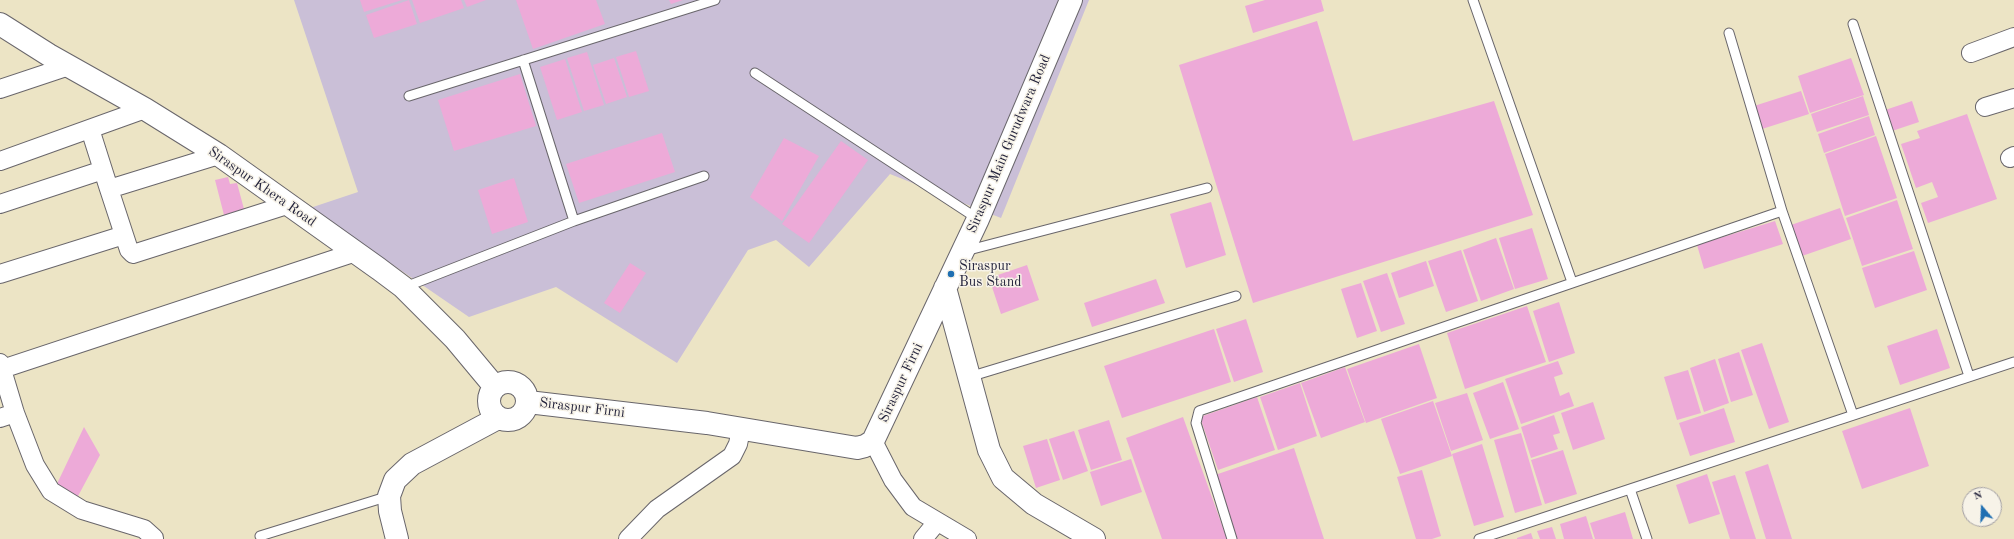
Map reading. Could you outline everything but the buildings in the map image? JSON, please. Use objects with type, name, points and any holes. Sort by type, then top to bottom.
[{"type":"street","name":"Siraspur Main Gurudwara Road","points":[[945,288],[978,219],[1071,0]]},
{"type":"street","name":"Siraspur Khera Road","points":[[0,24],[69,66],[145,109],[219,155],[287,205],[356,252],[403,288],[456,339],[494,387]]},
{"type":"street","points":[[1971,53],[2014,37]]},
{"type":"street","points":[[0,89],[69,66]]},
{"type":"street","points":[[1985,107],[2014,98]]},
{"type":"street","points":[[0,161],[145,109]]},
{"type":"street","points":[[90,129],[124,235],[131,252],[136,254],[287,205]]},
{"type":"street","points":[[109,189],[219,155]]},
{"type":"street","points":[[0,204],[103,170]]},
{"type":"street","points":[[0,274],[124,235]]},
{"type":"street","points":[[155,538],[144,529],[82,510],[51,491],[8,416],[1,366],[356,252]]},
{"type":"street","points":[[945,288],[989,450],[1003,478],[1034,504],[1094,539]]},
{"type":"street","name":"Siraspur Firni","points":[[528,402],[707,423],[741,430],[857,448],[865,446],[873,441],[945,288]]},
{"type":"street","points":[[509,382],[516,383],[523,388],[527,394],[528,402],[523,414],[517,418],[504,420],[498,418],[492,413],[489,400],[494,387],[501,383],[509,382]]},
{"type":"street","points":[[397,539],[390,512],[389,496],[395,480],[412,464],[498,418]]},
{"type":"street","points":[[628,539],[657,509],[732,456],[738,444],[741,430]]},
{"type":"street","points":[[873,441],[901,494],[913,507],[967,539]]},
{"type":"street","points":[[923,539],[937,522]]},
{"type":"lane","points":[[409,96],[716,0]]},
{"type":"lane","points":[[1473,0],[1572,282]]},
{"type":"lane","points":[[1853,24],[1969,376]]},
{"type":"lane","points":[[1729,33],[1782,211],[1853,415]]},
{"type":"lane","points":[[523,60],[574,221]]},
{"type":"lane","points":[[755,73],[978,219]]},
{"type":"lane","points":[[403,288],[574,221],[704,176]]},
{"type":"lane","points":[[962,252],[1206,188]]},
{"type":"lane","points":[[1232,539],[1196,423],[1199,411],[1782,211]]},
{"type":"lane","points":[[969,377],[1236,296]]},
{"type":"lane","points":[[1479,539],[2014,362]]},
{"type":"lane","points":[[1630,489],[1647,539]]},
{"type":"lane","points":[[260,536],[389,496]]},
{"type":"shaded area","points":[[294,0],[1089,0],[1001,218],[890,174],[809,267],[776,240],[748,250],[677,363],[556,287],[469,317],[310,208],[358,192]]},
{"type":"place","name":"Siraspur Bus Stand","points":[[951,274]]}]
